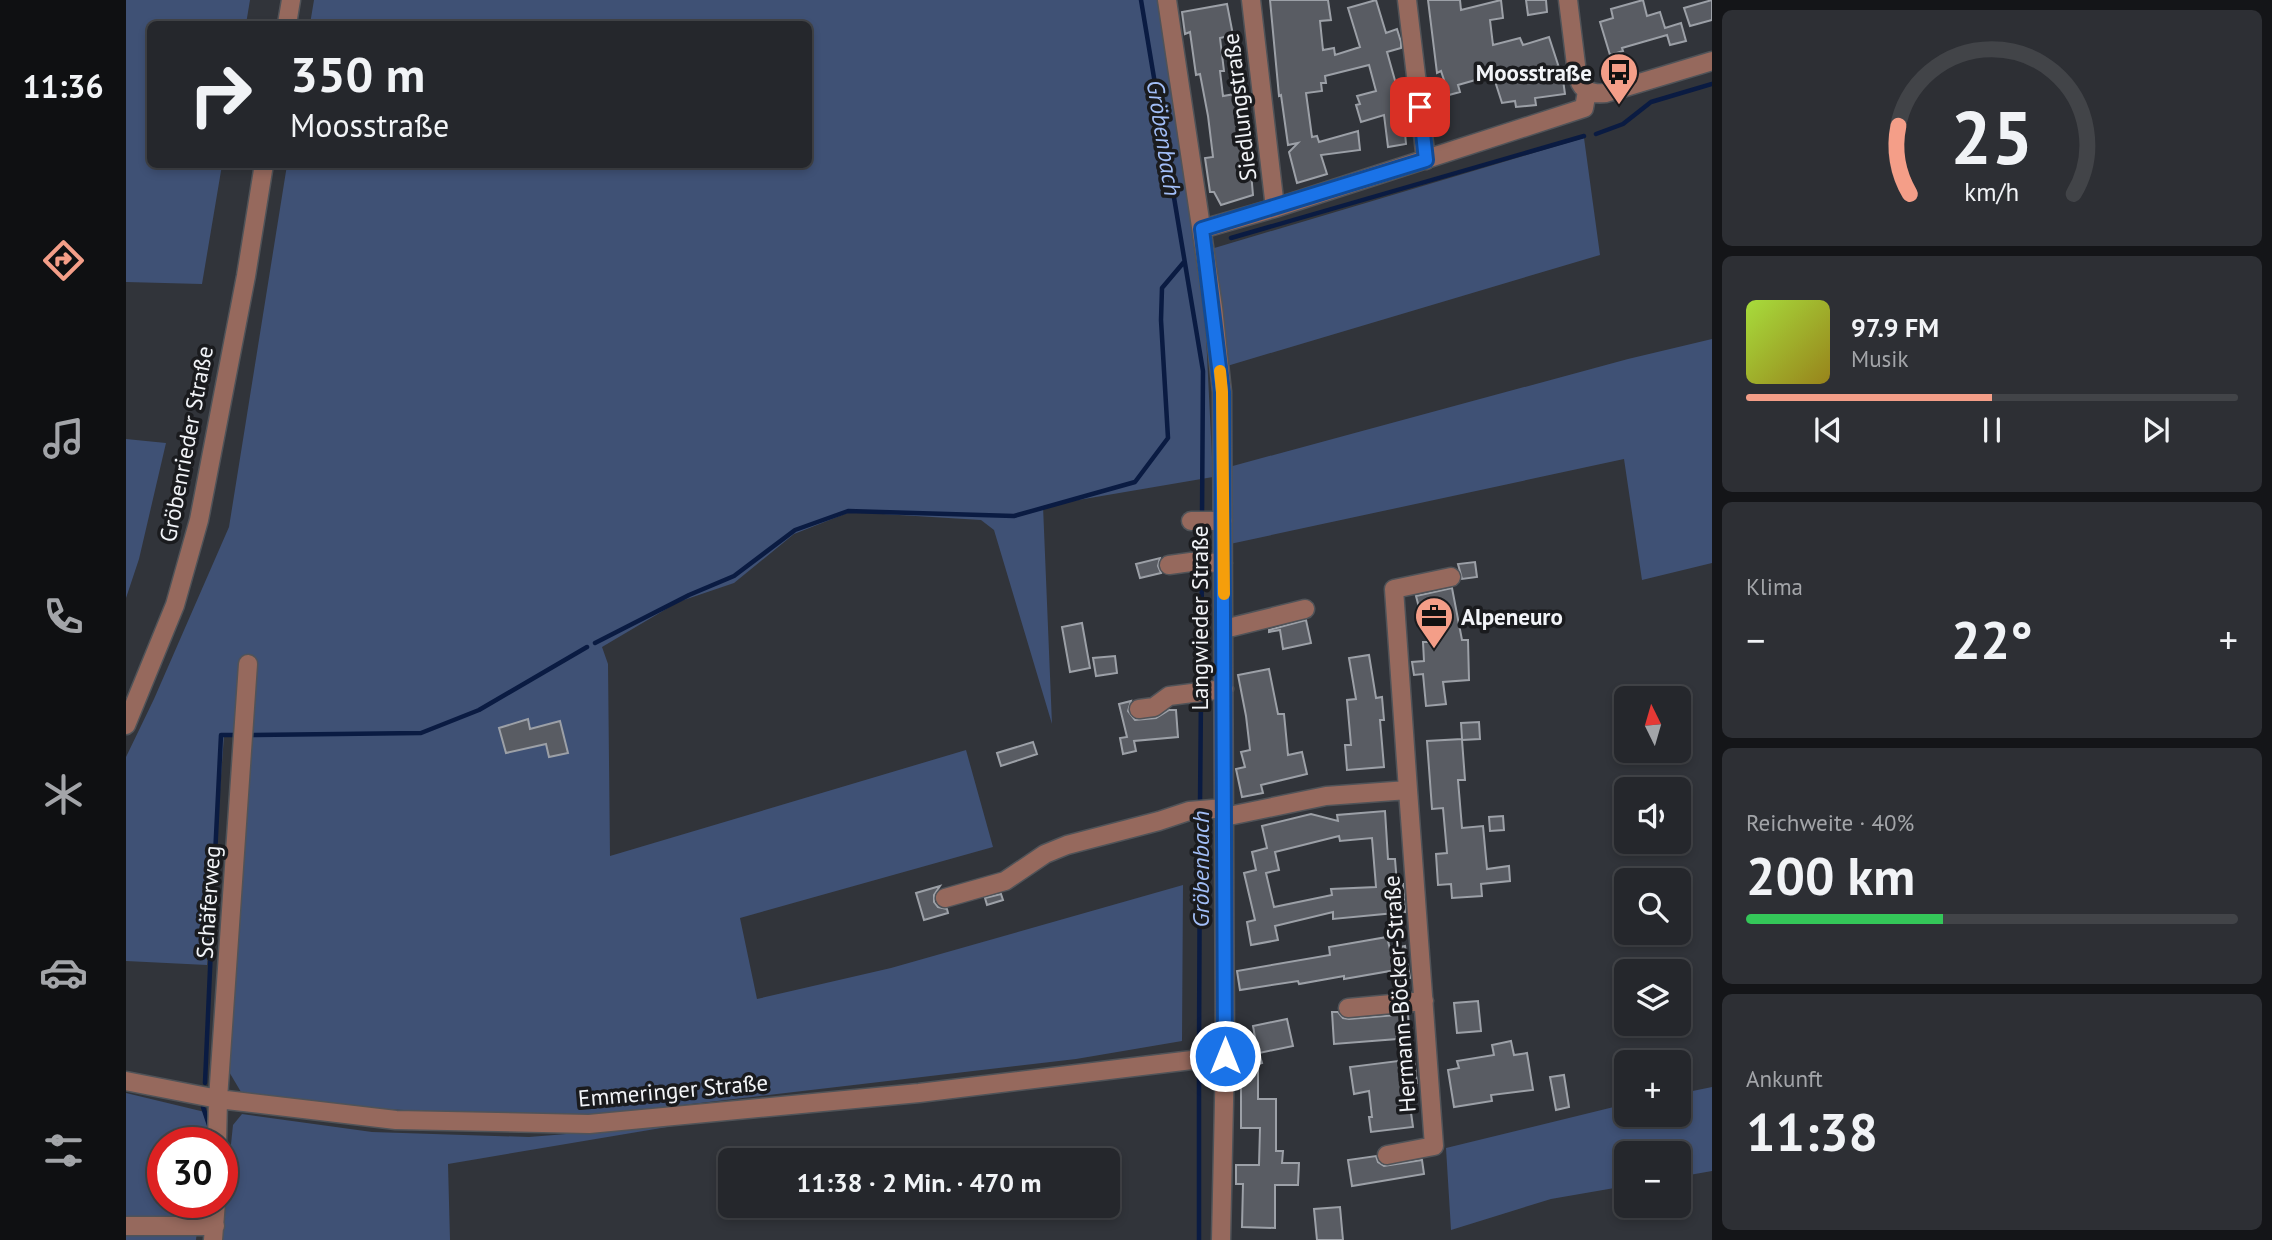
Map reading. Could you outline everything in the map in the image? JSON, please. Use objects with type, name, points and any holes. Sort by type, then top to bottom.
[{"type":"street","points":[[288,21],[291,0]]},
{"type":"street","name":"Langwieder Straße","points":[[1167,0],[1202,229],[1222,392],[1219,521],[1208,563],[1224,629],[1217,690],[1220,811],[1218,1056],[1222,1240]]},
{"type":"street","name":"Siedlungstraße","points":[[1251,0],[1275,208]]},
{"type":"street","points":[[1407,0],[1426,160]]},
{"type":"street","points":[[1568,0],[1579,84],[1587,91],[1606,93],[1712,61]]},
{"type":"street","points":[[1202,229],[1584,108],[1587,91]]},
{"type":"street","name":"Gröbenrieder Straße","points":[[126,725],[175,605],[199,520],[246,276],[263,168]]},
{"type":"street","points":[[1191,521],[1219,521]]},
{"type":"street","points":[[1169,565],[1208,563]]},
{"type":"street","name":"Hermann-Böcker-Straße","points":[[1387,1155],[1434,1146],[1394,589],[1451,577]]},
{"type":"street","points":[[1224,629],[1305,609]]},
{"type":"street","name":"Schäferweg","points":[[217,1127],[248,664]]},
{"type":"street","points":[[1139,709],[1154,707],[1169,696],[1217,690]]},
{"type":"street","points":[[944,898],[1005,881],[1045,854],[1067,845],[1188,811],[1220,811],[1326,796],[1408,790]]},
{"type":"street","points":[[1348,1008],[1424,1001]]},
{"type":"street","name":"Emmeringer Straße","points":[[126,1081],[218,1099],[396,1120],[590,1124],[919,1093],[1218,1056]]},
{"type":"street","points":[[126,1226],[214,1233]]},
{"type":"shaded area","points":[[126,0],[250,0],[246,21],[147,21],[147,168],[221,168],[202,284],[126,282]]},
{"type":"shaded area","points":[[314,0],[1157,0],[1205,315],[1213,477],[1043,506],[1052,724],[994,530],[981,520],[850,512],[794,534],[734,583],[678,602],[602,647],[608,664],[610,856],[966,750],[993,847],[740,918],[757,999],[891,968],[1183,885],[1182,1041],[1076,1059],[581,1117],[379,1109],[241,1092],[228,1070],[236,890],[253,738],[224,736],[207,965],[126,961],[126,757],[229,527],[287,168],[812,168],[812,21],[310,21]]},
{"type":"shaded area","points":[[1584,138],[1600,255],[1227,366],[1211,249]]},
{"type":"shaded area","points":[[1712,339],[1712,563],[1642,580],[1624,459],[1230,544],[1229,467],[1628,359]]},
{"type":"shaded area","points":[[126,439],[166,443],[139,559],[126,598]]},
{"type":"shaded area","points":[[1712,1087],[1712,1171],[1691,1175],[1691,1141],[1614,1141],[1614,1188],[1551,1199],[1451,1230],[1446,1148],[1614,1107],[1614,1127],[1691,1127],[1691,1091]]},
{"type":"shaded area","points":[[126,1093],[209,1113],[208,1127],[147,1127],[147,1218],[198,1218],[196,1240],[126,1240]]},
{"type":"shaded area","points":[[242,1114],[372,1132],[529,1137],[679,1125],[448,1164],[450,1240],[221,1240],[223,1218],[238,1218],[238,1127],[233,1125]]},
{"type":"building","points":[[1270,0],[1328,0],[1331,20],[1320,21],[1323,50],[1334,48],[1335,55],[1360,47],[1348,8],[1376,0],[1386,33],[1397,29],[1401,42],[1401,48],[1387,52],[1403,109],[1406,144],[1388,147],[1384,115],[1361,122],[1356,105],[1360,104],[1357,96],[1376,91],[1369,65],[1325,76],[1326,83],[1321,83],[1322,91],[1306,93],[1312,137],[1317,136],[1319,142],[1358,131],[1360,150],[1321,155],[1327,174],[1297,183],[1289,152],[1298,143],[1288,145],[1281,95],[1279,96]]},
{"type":"building","points":[[1428,0],[1460,0],[1461,10],[1501,0],[1503,18],[1490,20],[1493,45],[1520,38],[1523,45],[1549,37],[1565,94],[1535,98],[1536,105],[1516,107],[1515,101],[1502,103],[1493,75],[1458,85],[1460,92],[1449,95],[1441,71],[1437,73]]},
{"type":"building","points":[[1526,0],[1546,0],[1547,12],[1528,15]]},
{"type":"building","points":[[1643,0],[1647,16],[1660,12],[1665,28],[1681,23],[1686,41],[1670,45],[1667,35],[1622,48],[1623,51],[1610,55],[1600,22],[1613,18],[1611,9]]},
{"type":"building","points":[[1712,0],[1712,20],[1690,26],[1684,8]]},
{"type":"building","points":[[1227,4],[1233,35],[1220,38],[1224,71],[1220,71],[1223,96],[1235,94],[1238,112],[1247,111],[1252,149],[1249,150],[1253,195],[1221,205],[1214,192],[1210,192],[1205,158],[1213,157],[1208,116],[1200,74],[1196,75],[1190,32],[1185,34],[1182,12]]},
{"type":"building","points":[[1160,558],[1158,566],[1161,573],[1140,578],[1136,564]]},
{"type":"building","points":[[1475,562],[1477,577],[1462,579],[1458,564]]},
{"type":"building","points":[[1452,588],[1462,640],[1468,640],[1469,680],[1443,682],[1446,704],[1426,706],[1423,674],[1414,675],[1412,662],[1424,661],[1423,642],[1430,642],[1426,614],[1421,615],[1416,596]]},
{"type":"building","points":[[1306,620],[1311,643],[1283,649],[1280,630],[1269,632],[1269,630]]},
{"type":"building","points":[[1082,623],[1090,668],[1070,672],[1062,627]]},
{"type":"building","points":[[1369,655],[1376,698],[1382,697],[1384,720],[1380,720],[1384,767],[1347,770],[1345,745],[1351,745],[1347,700],[1356,699],[1349,658]]},
{"type":"building","points":[[1115,656],[1117,673],[1096,676],[1093,658]]},
{"type":"building","points":[[1269,669],[1278,714],[1284,714],[1288,755],[1302,752],[1307,774],[1261,785],[1263,793],[1242,797],[1236,769],[1245,767],[1241,752],[1250,750],[1238,675]]},
{"type":"building","points":[[1131,701],[1128,711],[1135,720],[1156,718],[1169,710],[1176,710],[1178,737],[1134,741],[1136,751],[1123,754],[1120,738],[1127,737],[1119,704]]},
{"type":"building","points":[[528,719],[530,729],[560,721],[568,753],[549,757],[546,744],[506,753],[499,728]]},
{"type":"building","points":[[1479,722],[1480,739],[1462,740],[1465,780],[1458,780],[1462,828],[1483,826],[1487,869],[1509,866],[1510,881],[1481,884],[1482,896],[1452,898],[1451,884],[1438,885],[1436,854],[1447,853],[1443,808],[1432,809],[1427,741],[1462,739],[1461,723]]},
{"type":"building","points":[[1033,742],[1037,754],[1001,766],[997,753]]},
{"type":"building","points":[[1385,811],[1388,859],[1395,859],[1397,884],[1403,884],[1405,912],[1333,919],[1333,912],[1275,926],[1278,940],[1251,945],[1247,922],[1255,920],[1244,873],[1256,870],[1252,852],[1267,848],[1262,826],[1311,814],[1338,821],[1337,815]],"holes":[[[1339,836],[1340,841],[1372,838],[1376,887],[1331,889],[1332,895],[1274,907],[1266,873],[1279,870],[1275,852]]]},
{"type":"building","points":[[1503,816],[1504,830],[1490,831],[1489,817]]},
{"type":"building","points":[[940,886],[934,895],[934,902],[938,907],[947,909],[948,913],[924,920],[916,893]]},
{"type":"building","points":[[1001,894],[1003,900],[987,905],[985,898]]},
{"type":"building","points":[[1387,937],[1390,949],[1405,946],[1410,978],[1398,980],[1396,970],[1344,979],[1344,976],[1240,990],[1237,971],[1330,955],[1329,947]]},
{"type":"building","points":[[1478,1001],[1481,1031],[1457,1033],[1454,1003]]},
{"type":"building","points":[[1332,1012],[1338,1012],[1343,1018],[1349,1019],[1408,1014],[1410,1038],[1334,1044]]},
{"type":"building","points":[[1287,1019],[1293,1046],[1259,1053],[1262,1063],[1258,1064],[1258,1099],[1276,1099],[1276,1151],[1283,1151],[1282,1163],[1299,1163],[1298,1185],[1275,1185],[1275,1228],[1242,1227],[1243,1184],[1236,1184],[1236,1165],[1259,1165],[1260,1128],[1241,1128],[1241,1082],[1246,1082],[1239,1047],[1256,1043],[1253,1026]]},
{"type":"building","points":[[1511,1041],[1514,1055],[1527,1053],[1533,1090],[1491,1095],[1492,1101],[1454,1107],[1448,1070],[1459,1068],[1457,1061],[1494,1055],[1492,1045]]},
{"type":"building","points":[[1414,1059],[1417,1083],[1407,1084],[1413,1127],[1371,1132],[1369,1091],[1354,1094],[1350,1067]]},
{"type":"building","points":[[1564,1075],[1569,1107],[1556,1110],[1550,1077]]},
{"type":"building","points":[[1376,1156],[1378,1162],[1384,1166],[1422,1160],[1424,1174],[1352,1186],[1348,1160]]},
{"type":"building","points":[[1340,1207],[1343,1240],[1317,1240],[1314,1209]]},
{"type":"waterway","name":"Gröbenbach","points":[[1141,0],[1203,371],[1202,518]]},
{"type":"waterway","points":[[1596,134],[1623,124],[1651,102],[1712,84]]},
{"type":"waterway","points":[[1231,238],[1584,136]]},
{"type":"waterway","points":[[595,643],[689,595],[734,576],[795,530],[848,511],[1014,516],[1135,482],[1168,438],[1161,320],[1162,288],[1184,262]]},
{"type":"waterway","name":"Gröbenbach","points":[[1202,527],[1202,557]]},
{"type":"waterway","name":"Gröbenbach","points":[[1201,686],[1202,565]]},
{"type":"waterway","points":[[248,735],[421,733],[479,710],[587,647]]},
{"type":"waterway","name":"Gröbenbach","points":[[1200,805],[1201,695]]},
{"type":"waterway","points":[[214,876],[221,735],[240,735]]},
{"type":"waterway","name":"Gröbenbach","points":[[1199,1054],[1200,814]]},
{"type":"waterway","points":[[205,1083],[213,902]]},
{"type":"waterway","name":"Gröbenbach","points":[[1199,1062],[1199,1240]]},
{"type":"waterway","points":[[203,1107],[210,1127]]},
{"type":"slow traffic","points":[[1220,371],[1224,594]]},
{"type":"place","name":"Moosstraße","points":[[1619,106]]},
{"type":"place","name":"Alpeneuro","points":[[1434,650]]},
{"type":"route","points":[[1225,1056],[1222,392],[1202,229],[1426,160],[1420,107]]}]
